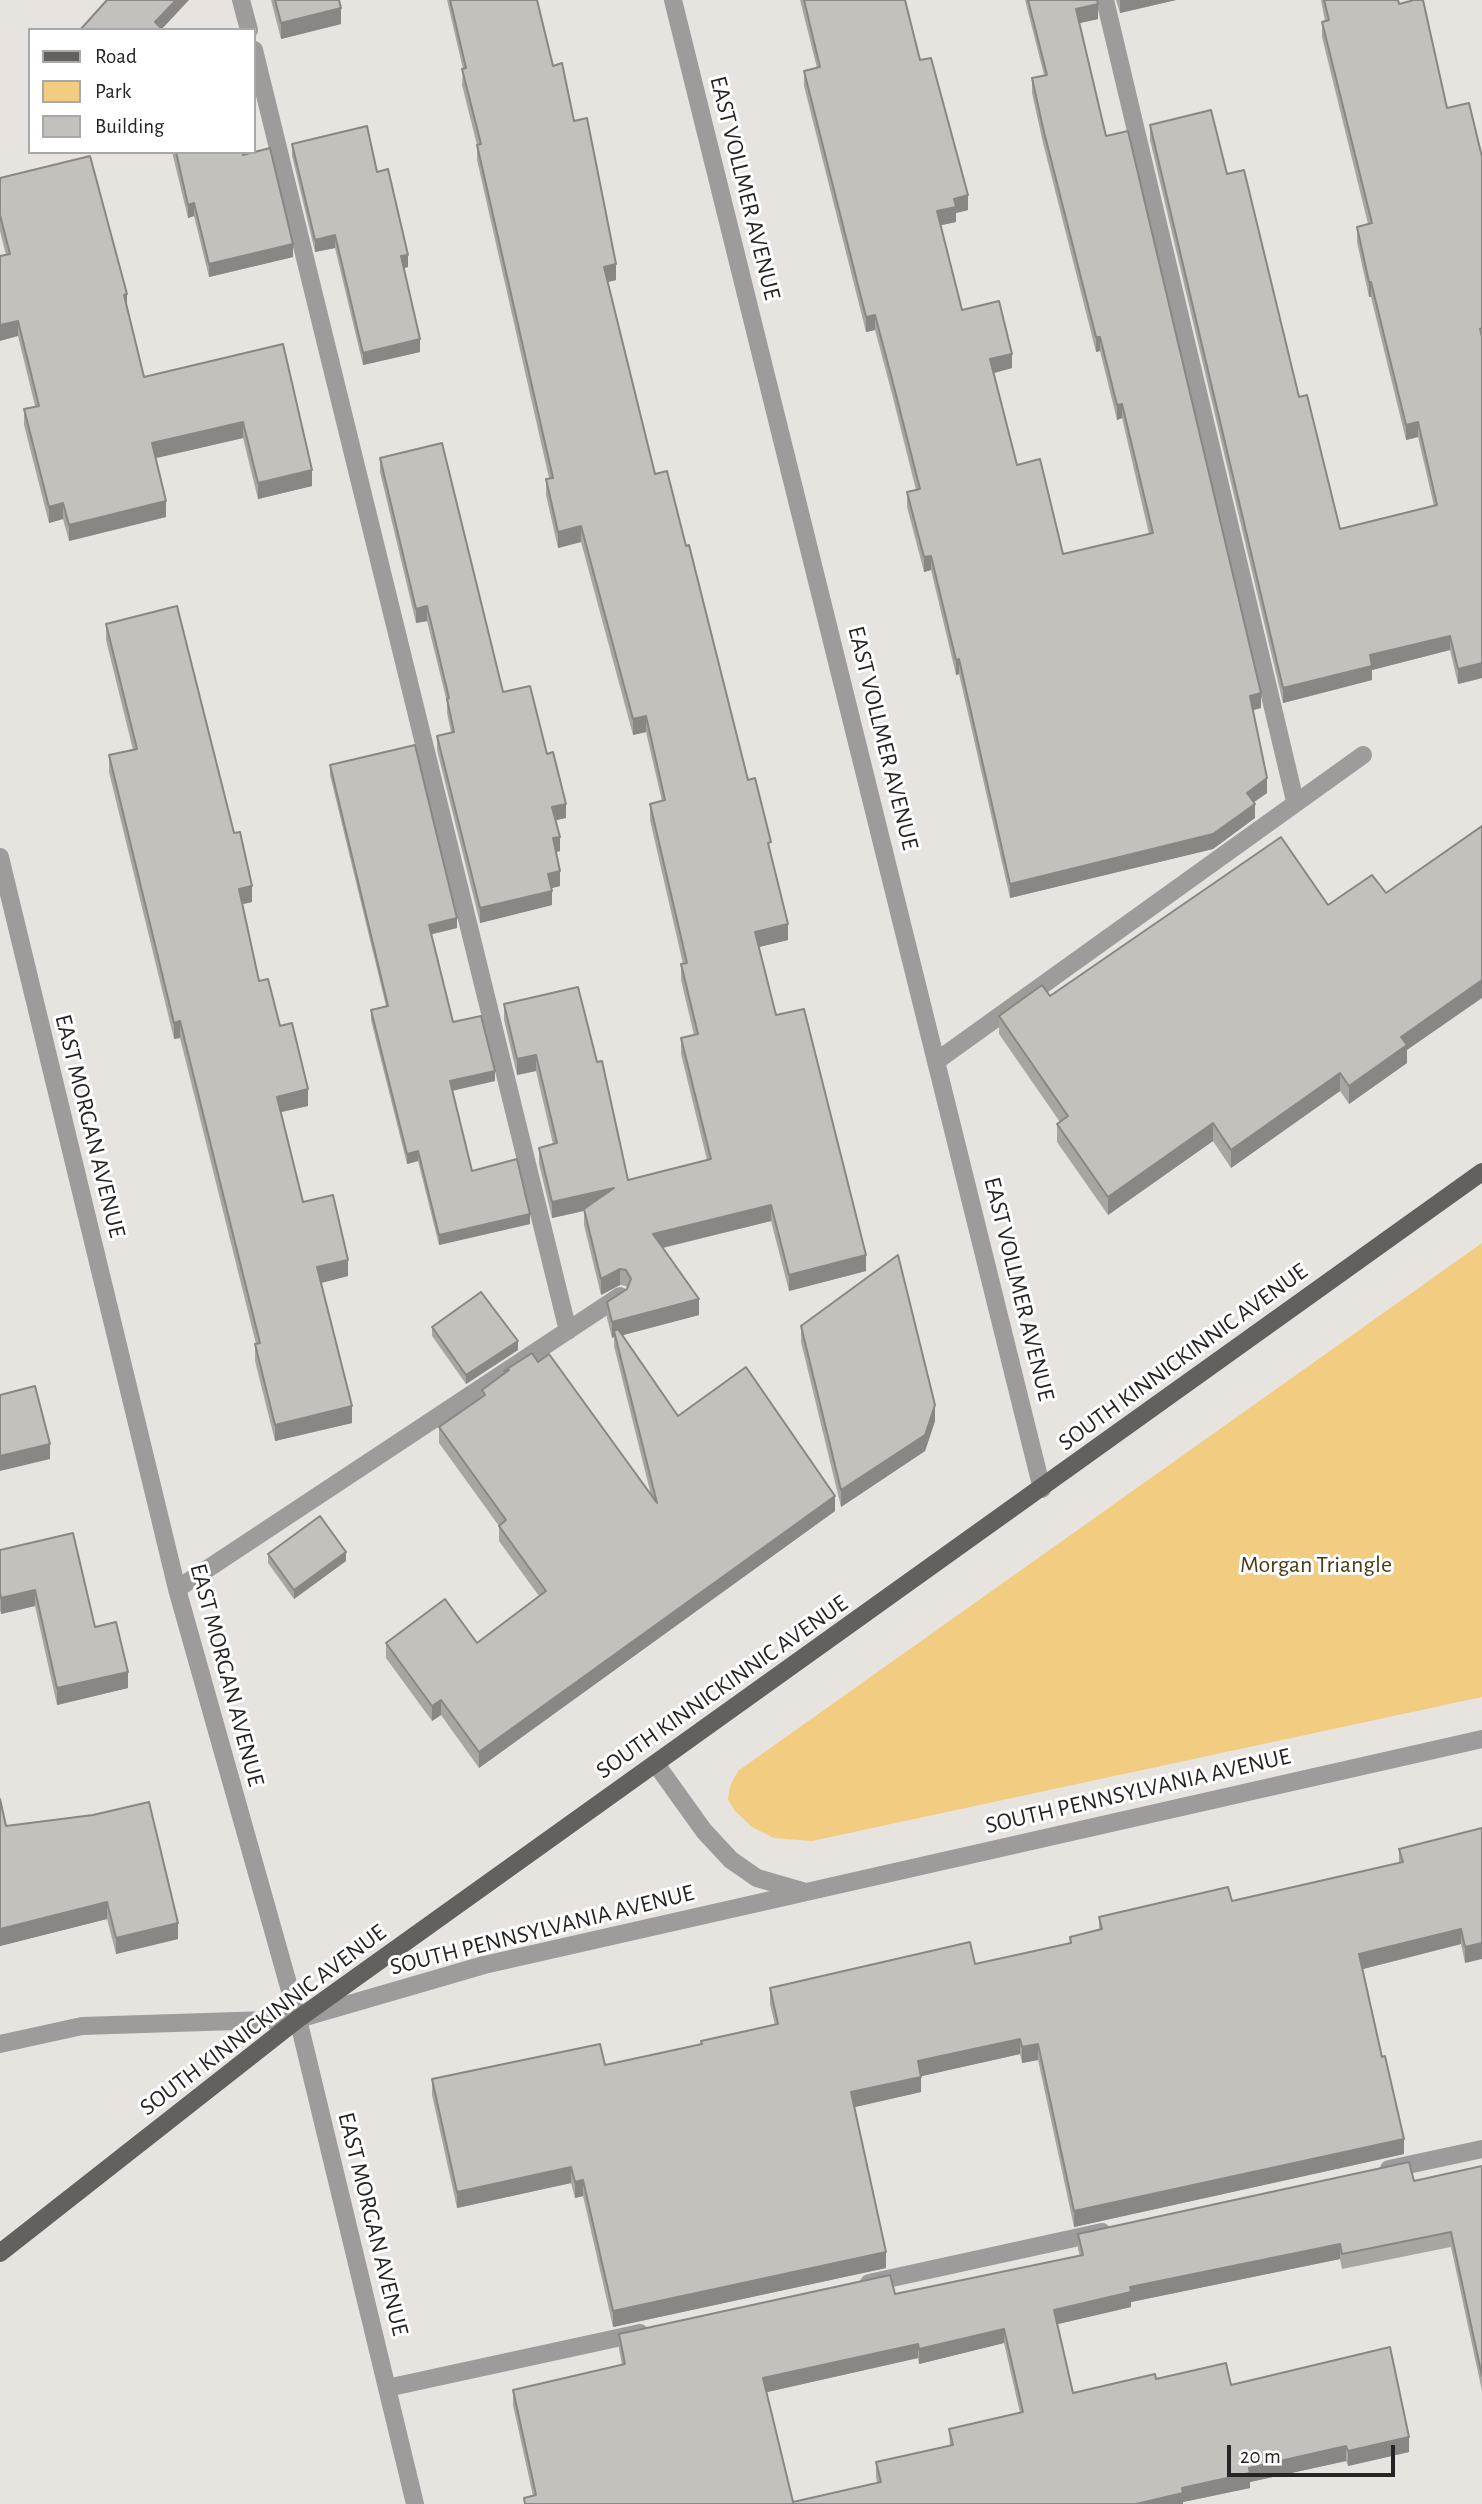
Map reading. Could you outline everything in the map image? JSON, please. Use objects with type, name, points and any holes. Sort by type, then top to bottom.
[{"type":"main road","name":"SOUTH KINNICKINNIC AVENUE","points":[[0,2253],[298,2019],[1482,1172]]},
{"type":"street","points":[[242,0],[249,28]]},
{"type":"street","name":"EAST VOLLMER AVENUE","points":[[673,0],[938,1060],[1042,1489]]},
{"type":"street","points":[[1105,0],[1295,801]]},
{"type":"street","points":[[256,58],[568,1331]]},
{"type":"street","points":[[938,1060],[1295,801],[1363,755]]},
{"type":"street","name":"EAST MORGAN AVENUE","points":[[0,857],[177,1589],[298,2019],[415,2504]]},
{"type":"street","points":[[177,1589],[620,1296]]},
{"type":"street","name":"SOUTH PENNSYLVANIA AVENUE","points":[[0,2044],[82,2026],[298,2019],[484,1965],[1482,1738]]},
{"type":"street","name":"SOUTH PENNSYLVANIA AVENUE","points":[[656,1764],[704,1831],[731,1860],[757,1878],[805,1892]]},
{"type":"street","points":[[1374,2172],[1482,2149]]},
{"type":"street","points":[[846,2288],[1117,2228]]},
{"type":"street","points":[[387,2388],[657,2329]]},
{"type":"green space","name":"Morgan Triangle","points":[[1482,1243],[1482,1697],[812,1841],[774,1838],[752,1827],[735,1811],[728,1800],[730,1786],[738,1771]]},
{"type":"building","points":[[107,0],[176,0],[155,22],[161,28],[82,28]]},
{"type":"building","points":[[275,0],[339,0],[341,8],[281,23]]},
{"type":"building","points":[[450,0],[537,0],[553,66],[562,63],[574,121],[587,118],[616,264],[604,267],[655,474],[667,471],[686,546],[689,545],[748,780],[755,778],[788,924],[755,932],[776,1015],[804,1009],[866,1255],[789,1275],[771,1205],[653,1234],[699,1299],[612,1322],[607,1302],[627,1289],[631,1279],[626,1270],[620,1269],[601,1279],[584,1209],[614,1188],[552,1202],[539,1148],[557,1143],[536,1055],[517,1059],[504,1004],[578,987],[597,1062],[602,1061],[628,1180],[711,1159],[681,1038],[698,1034],[681,964],[687,963],[650,804],[665,800],[646,716],[633,719],[581,526],[558,532],[546,479],[553,478],[477,145],[481,144],[462,69],[466,68]]},
{"type":"building","points":[[804,0],[905,0],[920,60],[931,58],[968,195],[954,199],[956,207],[937,211],[962,310],[999,301],[1012,354],[990,359],[1017,465],[1040,459],[1063,554],[1153,533],[1122,404],[1117,405],[1100,337],[1096,337],[1032,78],[1047,75],[1028,0],[1097,0],[1098,4],[1076,9],[1106,136],[1128,131],[1261,693],[1250,696],[1267,778],[1247,793],[1255,804],[1213,834],[1010,884],[959,659],[956,660],[931,556],[924,557],[907,492],[920,489],[875,315],[866,317],[804,71],[820,67]]},
{"type":"building","points":[[1324,0],[1398,0],[1399,4],[1423,0],[1447,108],[1469,103],[1482,157],[1482,663],[1458,669],[1450,636],[1370,655],[1372,666],[1283,688],[1150,125],[1211,110],[1227,174],[1244,170],[1299,397],[1307,395],[1340,529],[1437,505],[1418,422],[1406,425],[1369,282],[1357,227],[1372,223],[1322,22],[1329,20]]},
{"type":"building","points":[[367,126],[377,172],[388,169],[408,255],[401,256],[420,339],[363,353],[335,235],[315,240],[292,144]]},
{"type":"building","points":[[270,148],[293,244],[209,264],[194,203],[188,205],[176,154],[243,155],[256,154],[256,152]]},
{"type":"building","points":[[90,156],[127,294],[124,295],[144,377],[283,344],[312,470],[258,483],[243,422],[152,443],[166,501],[69,525],[63,503],[49,507],[24,409],[39,406],[18,321],[0,325],[0,256],[10,254],[0,215],[0,178]]},
{"type":"building","points":[[442,443],[503,692],[530,686],[547,754],[553,752],[566,804],[552,807],[560,837],[553,838],[560,871],[548,874],[552,891],[480,908],[437,736],[454,732],[447,699],[449,698],[427,606],[416,609],[380,458]]},
{"type":"building","points":[[177,606],[234,833],[240,832],[252,886],[239,889],[259,981],[268,979],[280,1026],[292,1023],[308,1089],[277,1097],[303,1202],[333,1195],[348,1260],[317,1267],[352,1406],[275,1425],[255,1344],[260,1343],[180,1021],[174,1023],[109,755],[137,749],[106,624]]},
{"type":"building","points":[[415,745],[457,918],[429,925],[453,1022],[481,1016],[495,1071],[450,1081],[472,1171],[517,1159],[530,1214],[439,1235],[418,1151],[407,1154],[371,1010],[388,1006],[330,765]]},
{"type":"building","points":[[1482,826],[1482,980],[1401,1037],[1407,1045],[1349,1086],[1340,1073],[1231,1150],[1213,1123],[1108,1197],[1057,1124],[1068,1116],[999,1016],[1042,985],[1050,996],[1281,837],[1328,905],[1372,875],[1386,893]]},
{"type":"building","points":[[898,1255],[935,1405],[925,1435],[841,1490],[801,1326]]},
{"type":"building","points":[[481,1292],[518,1341],[466,1375],[432,1327]]},
{"type":"building","points":[[618,1329],[678,1416],[746,1367],[835,1496],[479,1752],[441,1700],[432,1706],[386,1643],[445,1599],[477,1643],[546,1591],[499,1526],[506,1520],[439,1427],[485,1395],[482,1390],[509,1370],[504,1371],[532,1353],[538,1362],[549,1354],[657,1503],[614,1331]]},
{"type":"building","points":[[35,1386],[50,1444],[0,1456],[0,1395]]},
{"type":"building","points":[[320,1516],[346,1552],[294,1590],[268,1554]]},
{"type":"building","points":[[73,1533],[95,1627],[116,1622],[128,1672],[57,1688],[35,1590],[1,1598],[0,1550]]},
{"type":"building","points":[[0,1799],[6,1826],[93,1815],[149,1802],[178,1923],[116,1938],[107,1902],[0,1929]]},
{"type":"building","points":[[1482,1828],[1482,1943],[1465,1947],[1461,1929],[1359,1954],[1404,2139],[1074,2211],[1038,2044],[1022,2047],[1020,2039],[918,2061],[921,2077],[851,2092],[886,2252],[613,2311],[583,2180],[575,2182],[571,2167],[457,2192],[432,2079],[600,2044],[605,2065],[702,2044],[701,2041],[778,2024],[770,1988],[970,1942],[975,1964],[1071,1943],[1070,1937],[1102,1929],[1099,1917],[1228,1887],[1232,1901],[1403,1862],[1399,1849]]},
{"type":"building","points":[[1409,2162],[1414,2181],[1482,2166],[1482,2376],[1451,2232],[1342,2254],[1340,2244],[1130,2287],[1131,2292],[1054,2310],[1073,2393],[1155,2374],[1156,2379],[1226,2363],[1231,2385],[1390,2347],[1409,2437],[1348,2451],[1346,2446],[1249,2468],[1250,2473],[1182,2488],[1183,2493],[1136,2504],[525,2504],[524,2498],[536,2495],[513,2390],[625,2364],[619,2334],[890,2275],[895,2294],[1083,2255],[1078,2234]],"holes":[[[1004,2329],[1023,2412],[949,2429],[953,2445],[876,2462],[881,2482],[793,2502],[763,2378],[918,2344],[919,2349]]]}]
